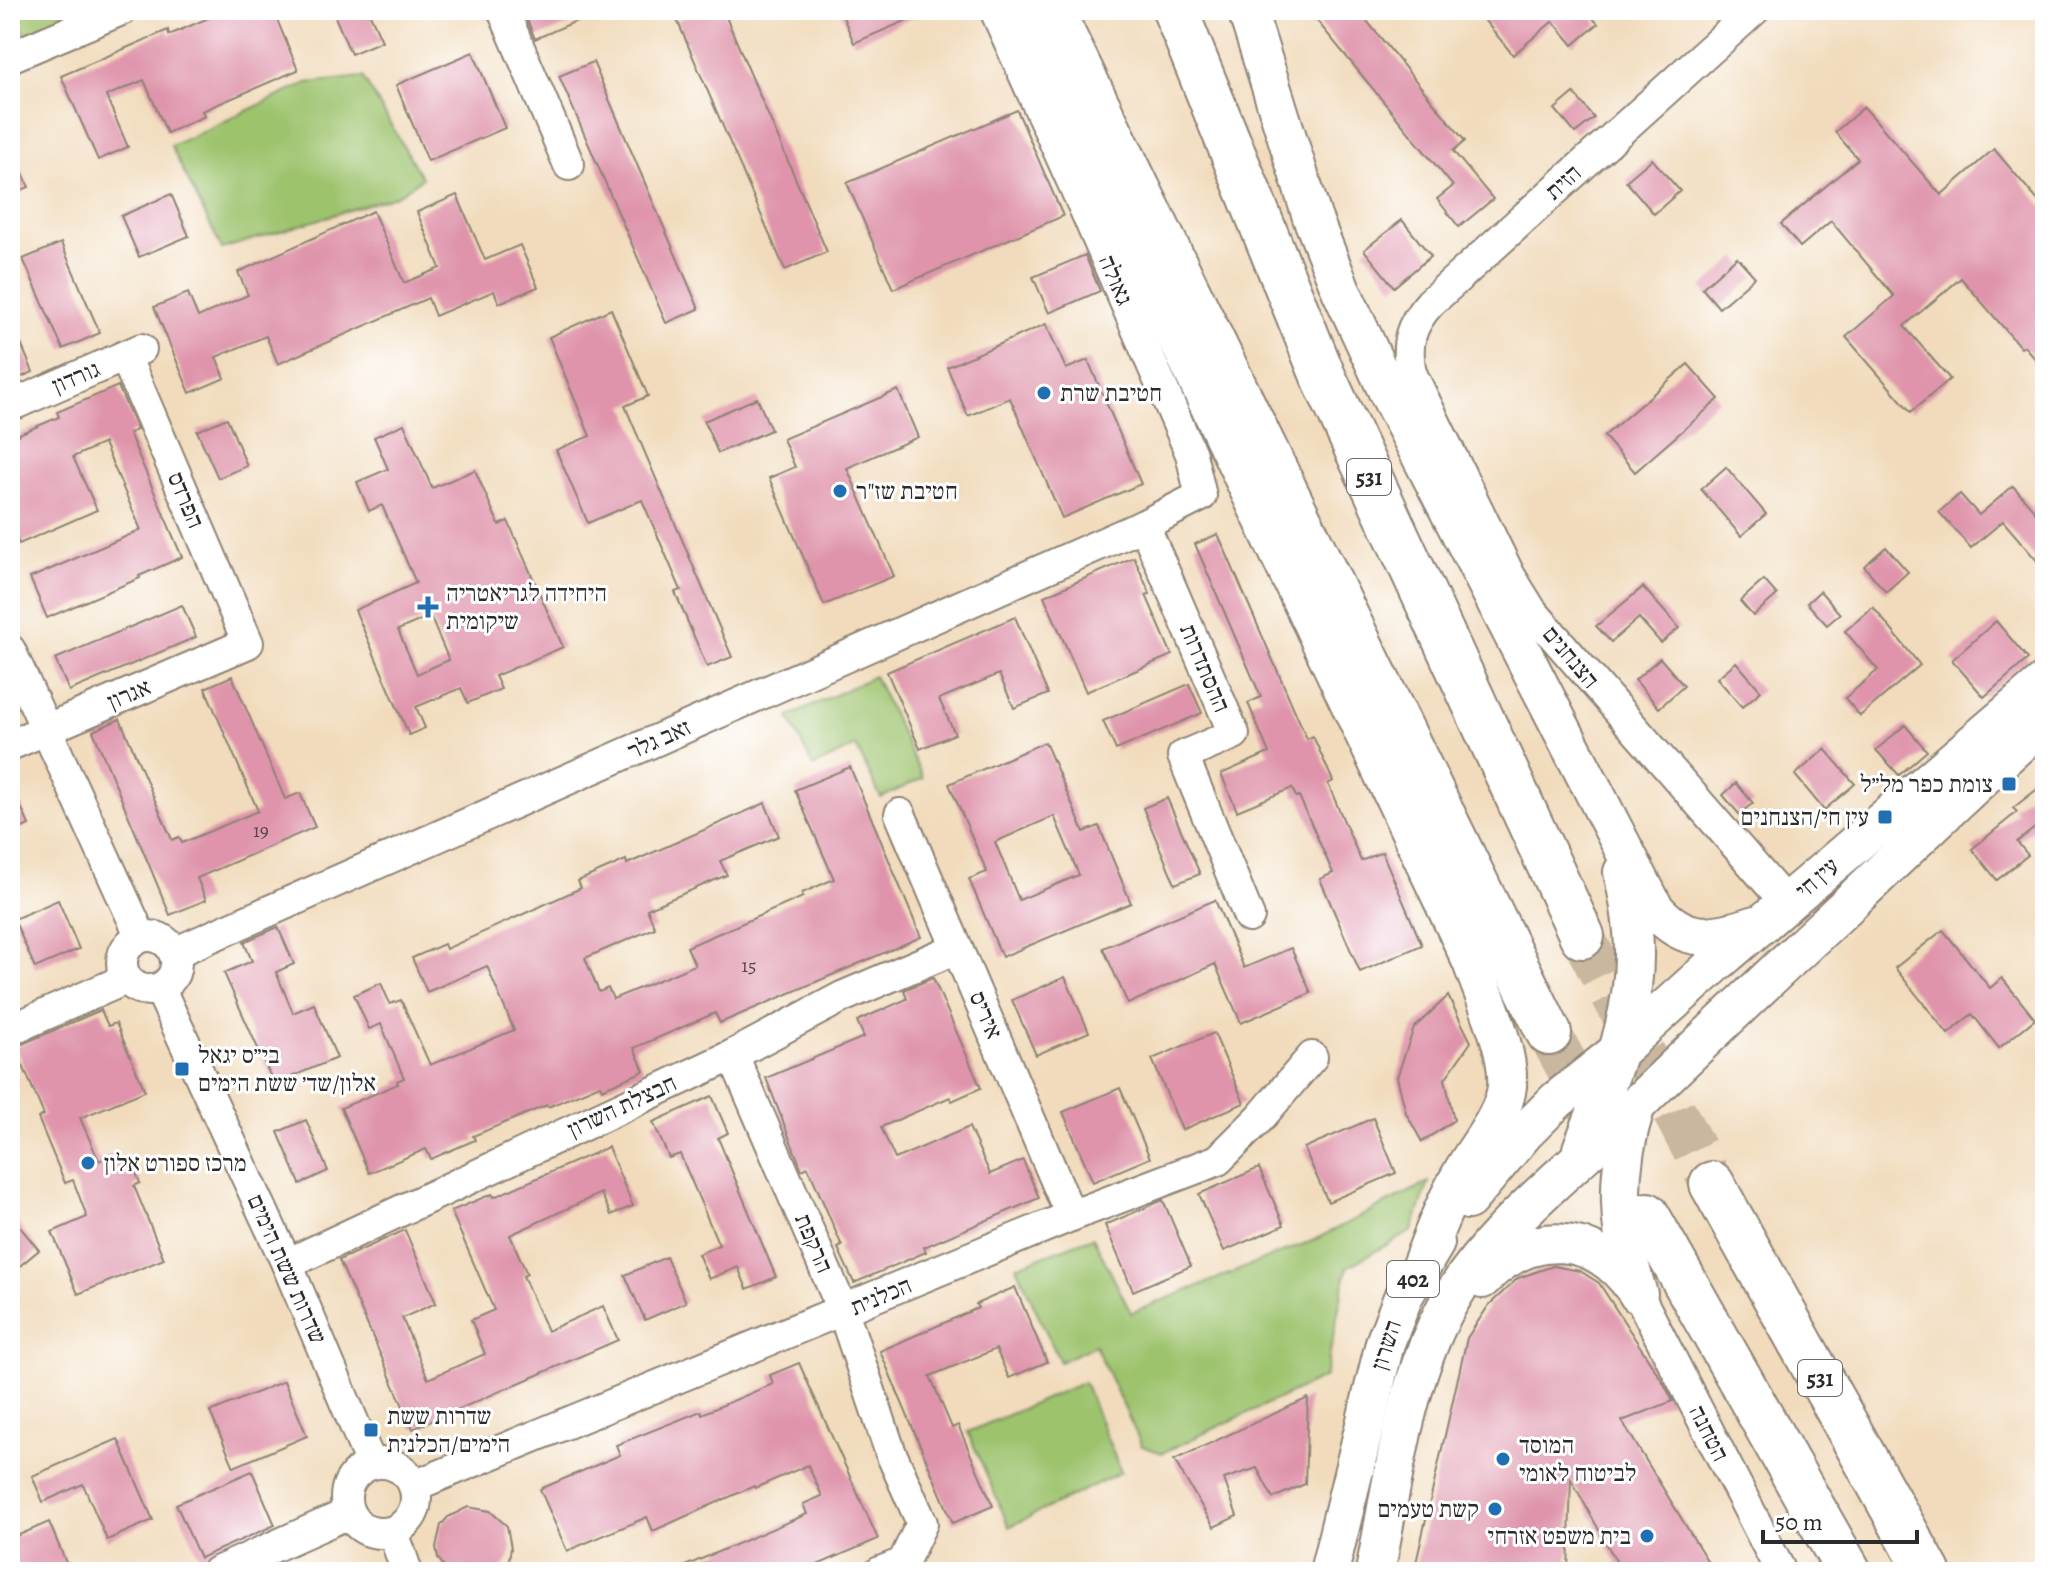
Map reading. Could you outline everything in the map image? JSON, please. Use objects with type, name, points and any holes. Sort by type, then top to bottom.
[{"type":"highway","points":[[1051,10],[1549,1033]]},
{"type":"highway","points":[[1086,10],[1111,84],[1236,390]]},
{"type":"highway","name":"531","points":[[1175,10],[1323,376],[1582,936],[1246,125],[1205,10]]},
{"type":"highway","name":"531","points":[[1712,1184],[1928,1572]]},
{"type":"highway","points":[[1647,1215],[1849,1572]]},
{"type":"highway","points":[[1676,1268],[1746,1436],[1815,1572]]},
{"type":"main road","points":[[1028,10],[1085,142],[1472,962],[1503,1056],[1507,1086],[1493,1121],[1450,1195],[1422,1263]]},
{"type":"main road","points":[[1247,10],[1312,217],[1341,290],[1389,394],[1654,908],[1675,927],[1689,935],[1702,937],[1735,931],[1775,913]]},
{"type":"main road","name":"עין חי","points":[[1698,979],[2045,682]]},
{"type":"main road","name":"עין חי","points":[[1707,1036],[2045,721]]},
{"type":"main road","points":[[1577,1163],[1616,1053],[1631,995],[1634,952],[1631,909],[1611,828]]},
{"type":"main road","points":[[1472,962],[1508,1012],[1532,1034],[1567,1052],[1654,1056],[1707,1036]]},
{"type":"main road","points":[[1638,1294],[1624,1247],[1619,1207],[1623,1153],[1654,1056],[1698,979]]},
{"type":"main road","name":"402","points":[[1616,1053],[1698,979]]},
{"type":"main road","name":"402","points":[[1577,1163],[1707,1036]]},
{"type":"main road","name":"השרון","points":[[1329,1572],[1385,1343],[1404,1295],[1460,1208],[1524,1133],[1569,1090],[1616,1053]]},
{"type":"main road","name":"השרון","points":[[1375,1572],[1400,1448],[1422,1362],[1448,1306],[1480,1258],[1514,1220],[1577,1163]]},
{"type":"main road","points":[[1422,1362],[1446,1324],[1484,1276],[1509,1256],[1523,1250],[1555,1244],[1590,1249],[1614,1263],[1638,1294]]},
{"type":"street","points":[[10,57],[121,10]]},
{"type":"street","points":[[503,10],[569,165]]},
{"type":"street","name":"גאולה","points":[[995,10],[1191,454],[1201,496],[1144,525]]},
{"type":"street","name":"הזית","points":[[1411,373],[1408,340],[1414,323],[1430,303],[1754,10]]},
{"type":"street","name":"גורדון","points":[[10,406],[133,352]]},
{"type":"street","name":"הפרדס","points":[[133,352],[248,643]]},
{"type":"street","name":"הצנחנים","points":[[1411,373],[1510,576],[1531,610],[1775,913]]},
{"type":"street","name":"ההסתדרות","points":[[1144,525],[1234,734],[1183,756],[1249,917]]},
{"type":"street","name":"זאב גלר","points":[[174,953],[1144,525]]},
{"type":"street","name":"אגרון","points":[[10,745],[248,643]]},
{"type":"street","points":[[10,650],[141,937]]},
{"type":"street","name":"איריס","points":[[900,814],[1071,1216]]},
{"type":"street","points":[[141,937],[160,938],[174,953],[174,974],[169,983],[160,989],[138,989],[126,979],[121,963],[123,954],[133,941],[141,937]]},
{"type":"street","name":"חבצלת השרון","points":[[287,1264],[733,1055],[842,997],[957,948]]},
{"type":"street","points":[[10,1030],[126,979]]},
{"type":"street","name":"שדרות ששת הימים","points":[[160,989],[287,1264],[371,1464]]},
{"type":"street","name":"הרקפת","points":[[733,1055],[843,1311],[890,1451],[922,1523],[903,1563],[880,1572]]},
{"type":"street","name":"הכלנית","points":[[414,1486],[1071,1216],[1218,1160],[1260,1118],[1312,1057]]},
{"type":"street","name":"הטחנה","points":[[1638,1294],[1781,1572]]},
{"type":"street","points":[[381,1462],[401,1469],[414,1486],[415,1508],[403,1526],[393,1532],[380,1534],[367,1531],[356,1524],[349,1513],[346,1489],[360,1469],[371,1464],[381,1462]]},
{"type":"street","points":[[217,1572],[349,1513]]},
{"type":"street","points":[[393,1532],[407,1572]]},
{"type":"green space","points":[[15,10],[85,10],[26,36]]},
{"type":"green space","points":[[363,77],[422,178],[398,195],[222,249],[171,146],[307,83]]},
{"type":"green space","points":[[874,676],[923,778],[881,798],[856,746],[813,767],[789,717]]},
{"type":"green space","points":[[1429,1182],[1412,1231],[1347,1267],[1325,1377],[1162,1453],[1142,1446],[1095,1345],[1060,1362],[1016,1266],[1093,1237],[1131,1313],[1314,1240]]},
{"type":"green space","points":[[1084,1382],[1121,1472],[1009,1527],[968,1432]]},
{"type":"building","points":[[227,10],[273,10],[298,70],[202,111],[205,116],[167,133],[144,80],[106,96],[128,147],[98,160],[61,76],[168,30],[169,35]]},
{"type":"building","points":[[332,10],[368,10],[382,41],[351,54]]},
{"type":"building","points":[[523,10],[602,10],[535,39]]},
{"type":"building","points":[[700,10],[723,10],[827,252],[785,270],[677,20]]},
{"type":"building","points":[[840,10],[931,10],[854,43]]},
{"type":"building","points":[[1308,10],[1358,10],[1465,141],[1453,151],[1493,199],[1459,227],[1437,199],[1453,186]]},
{"type":"building","points":[[1476,10],[1586,10],[1598,24],[1573,45],[1553,21],[1513,55]]},
{"type":"building","points":[[473,52],[505,128],[428,161],[396,85]]},
{"type":"building","points":[[593,62],[699,309],[666,323],[559,76]]},
{"type":"building","points":[[1574,93],[1594,118],[1575,133],[1555,109]]},
{"type":"building","points":[[1864,107],[1941,195],[1994,149],[2045,209],[2045,370],[2024,346],[2021,348],[1961,278],[1904,326],[1950,379],[1911,412],[1846,337],[1894,296],[1831,221],[1800,247],[1781,224],[1858,159],[1835,132]]},
{"type":"building","points":[[1017,110],[1063,216],[893,289],[847,183]]},
{"type":"building","points":[[10,143],[29,187],[10,195]]},
{"type":"building","points":[[1652,159],[1680,191],[1654,214],[1626,181]]},
{"type":"building","points":[[171,194],[189,236],[139,257],[121,216]]},
{"type":"building","points":[[457,195],[485,260],[520,245],[538,287],[499,303],[494,291],[435,316],[428,298],[278,364],[266,336],[216,357],[225,378],[190,393],[154,307],[188,293],[198,317],[248,295],[238,272],[373,211],[404,283],[440,268],[417,212]]},
{"type":"building","points":[[1402,220],[1431,256],[1394,287],[1364,250]]},
{"type":"building","points":[[61,243],[100,333],[63,349],[23,259]]},
{"type":"building","points":[[1085,255],[1100,291],[1049,313],[1033,277]]},
{"type":"building","points":[[1737,257],[1755,277],[1719,308],[1702,288]]},
{"type":"building","points":[[611,309],[648,396],[625,406],[732,657],[707,667],[675,592],[681,590],[642,500],[588,523],[556,450],[590,436],[549,337]]},
{"type":"building","points":[[10,318],[33,372],[10,382]]},
{"type":"building","points":[[1046,324],[1066,369],[1088,360],[1141,484],[1062,518],[1010,398],[968,416],[947,367]]},
{"type":"building","points":[[1688,364],[1719,399],[1635,472],[1604,436]]},
{"type":"building","points":[[118,386],[137,430],[129,433],[182,557],[47,618],[30,578],[141,530],[104,443],[73,457],[97,510],[19,544],[10,523],[10,438],[59,417],[57,412]]},
{"type":"building","points":[[898,390],[918,437],[847,468],[894,576],[824,605],[769,478],[795,467],[783,439]]},
{"type":"building","points":[[757,398],[771,430],[718,453],[704,421]]},
{"type":"building","points":[[227,418],[247,466],[218,478],[197,431]]},
{"type":"building","points":[[404,424],[432,488],[475,470],[499,525],[508,521],[563,647],[495,676],[501,689],[468,703],[461,688],[416,707],[425,728],[409,735],[355,610],[416,583],[382,505],[369,511],[357,482],[388,469],[374,437]],"holes":[[[430,616],[449,660],[417,674],[398,630]]]},
{"type":"building","points":[[1726,467],[1766,514],[1741,536],[1701,489]]},
{"type":"building","points":[[2013,486],[2045,523],[2045,570],[2003,521],[1971,548],[1939,512],[1960,494],[1979,515]]},
{"type":"building","points":[[1218,534],[1307,739],[1313,736],[1333,781],[1328,784],[1361,861],[1382,852],[1422,945],[1360,972],[1320,879],[1333,873],[1299,796],[1296,797],[1292,788],[1237,811],[1221,774],[1269,753],[1248,703],[1261,697],[1195,544]]},
{"type":"building","points":[[1886,547],[1908,572],[1886,592],[1864,566]]},
{"type":"building","points":[[1134,557],[1150,594],[1146,595],[1172,655],[1086,692],[1044,596]]},
{"type":"building","points":[[1764,580],[1777,595],[1753,616],[1740,601]]},
{"type":"building","points":[[1643,587],[1679,628],[1661,643],[1639,618],[1611,642],[1596,626]]},
{"type":"building","points":[[1820,591],[1840,614],[1827,625],[1807,603]]},
{"type":"building","points":[[182,605],[196,637],[69,691],[55,659]]},
{"type":"building","points":[[1873,607],[1920,665],[1860,716],[1845,698],[1878,670],[1845,631]]},
{"type":"building","points":[[1015,617],[1048,694],[1014,708],[999,674],[939,699],[955,734],[920,749],[887,672]]},
{"type":"building","points":[[1996,621],[2028,659],[1984,697],[1952,660]]},
{"type":"building","points":[[1660,658],[1684,686],[1659,708],[1635,680]]},
{"type":"building","points":[[1736,662],[1761,691],[1742,707],[1717,678]]},
{"type":"building","points":[[232,676],[285,799],[300,793],[315,827],[197,878],[206,900],[170,915],[93,731],[120,719],[172,840],[179,837],[182,843],[258,811],[205,688]]},
{"type":"building","points":[[1189,684],[1202,713],[1116,750],[1103,721]]},
{"type":"building","points":[[1905,725],[1927,751],[1899,775],[1876,750]]},
{"type":"building","points":[[1045,742],[1084,832],[1099,826],[1131,903],[1002,957],[969,879],[987,872],[949,784]],"holes":[[[1054,816],[1079,875],[1019,900],[995,842]]]},
{"type":"building","points":[[1825,749],[1855,784],[1824,810],[1795,775]]},
{"type":"building","points":[[850,767],[921,937],[720,1023],[715,1013],[634,1048],[644,1071],[602,1089],[600,1085],[547,1105],[473,1136],[475,1140],[431,1159],[426,1149],[369,1173],[341,1108],[398,1084],[397,1081],[404,1078],[381,1024],[369,1029],[354,995],[381,983],[390,1004],[401,1000],[430,1065],[514,1030],[487,966],[427,992],[412,958],[444,944],[446,949],[581,888],[578,881],[626,860],[627,864],[765,803],[779,836],[720,861],[727,875],[647,909],[655,928],[585,958],[599,992],[608,988],[613,999],[695,965],[687,947],[803,897],[802,893],[834,879],[795,790]]},
{"type":"building","points":[[10,781],[29,825],[10,834]]},
{"type":"building","points":[[1736,783],[1753,803],[1739,814],[1723,795]]},
{"type":"building","points":[[2045,783],[2045,820],[2017,842],[2028,855],[1997,880],[1972,849],[2017,812],[2013,808]]},
{"type":"building","points":[[1167,798],[1200,874],[1175,884],[1143,808]]},
{"type":"building","points":[[58,900],[79,949],[35,968],[14,919]]},
{"type":"building","points":[[1215,900],[1244,968],[1291,948],[1311,993],[1241,1023],[1215,964],[1128,1004],[1103,948]]},
{"type":"building","points":[[278,927],[294,964],[276,972],[293,1013],[314,1004],[337,1058],[274,1084],[224,973],[252,961],[244,942]]},
{"type":"building","points":[[1943,930],[1990,988],[2002,978],[2035,1019],[1999,1048],[1972,1014],[1948,1034],[1895,968]]},
{"type":"building","points":[[1065,977],[1089,1032],[1036,1055],[1012,1000]]},
{"type":"building","points":[[933,978],[981,1088],[952,1101],[950,1097],[881,1127],[895,1159],[969,1127],[990,1174],[1023,1160],[1039,1198],[924,1247],[926,1252],[854,1283],[838,1248],[842,1246],[808,1167],[802,1170],[766,1078],[864,1037],[857,1021],[907,999],[904,990]]},
{"type":"building","points":[[1448,996],[1471,1042],[1445,1079],[1454,1120],[1422,1142],[1406,1113],[1397,1077],[1414,1028]]},
{"type":"building","points":[[101,1010],[108,1026],[116,1023],[145,1091],[80,1118],[99,1161],[113,1154],[133,1165],[140,1183],[134,1186],[164,1259],[78,1294],[52,1232],[87,1217],[73,1180],[65,1183],[38,1118],[44,1115],[15,1047]]},
{"type":"building","points":[[1214,1033],[1244,1103],[1182,1130],[1152,1059]]},
{"type":"building","points":[[1120,1088],[1150,1158],[1093,1182],[1063,1112]]},
{"type":"building","points":[[712,1096],[728,1133],[718,1138],[776,1277],[747,1289],[738,1267],[709,1279],[698,1254],[719,1245],[680,1154],[669,1158],[653,1122]]},
{"type":"building","points":[[1373,1118],[1396,1173],[1328,1202],[1304,1148]]},
{"type":"building","points":[[306,1120],[328,1171],[300,1184],[278,1132]]},
{"type":"building","points":[[608,1147],[633,1206],[611,1215],[601,1193],[510,1235],[527,1274],[523,1276],[547,1331],[603,1306],[618,1340],[413,1429],[339,1260],[405,1230],[436,1303],[402,1318],[428,1379],[485,1354],[471,1320],[494,1310],[451,1211],[492,1194],[494,1197]]},
{"type":"building","points":[[1259,1168],[1284,1225],[1224,1251],[1199,1194]]},
{"type":"building","points":[[1163,1200],[1191,1266],[1133,1291],[1105,1225]]},
{"type":"building","points":[[10,1215],[39,1250],[10,1274]]},
{"type":"building","points":[[666,1257],[686,1302],[645,1320],[625,1275]]},
{"type":"building","points":[[1553,1266],[1580,1271],[1599,1283],[1673,1401],[1622,1421],[1714,1572],[1622,1572],[1571,1479],[1568,1572],[1414,1572],[1467,1338],[1489,1305],[1518,1278]]},
{"type":"building","points":[[1015,1287],[1047,1362],[1009,1378],[996,1349],[930,1376],[952,1428],[958,1425],[993,1506],[953,1523],[880,1351],[978,1308],[976,1304]]},
{"type":"building","points":[[799,1363],[878,1539],[801,1572],[671,1572],[807,1514],[803,1504],[822,1496],[808,1465],[653,1531],[647,1517],[567,1551],[540,1489],[620,1455],[616,1445],[773,1384],[770,1375]]},
{"type":"building","points":[[284,1381],[307,1436],[234,1467],[210,1412]]},
{"type":"building","points":[[1308,1398],[1305,1484],[1273,1498],[1257,1468],[1224,1479],[1237,1516],[1214,1527],[1174,1460]]},
{"type":"building","points":[[118,1439],[153,1520],[107,1540],[83,1484],[43,1502],[32,1476]]},
{"type":"building","points":[[252,1471],[275,1525],[200,1558],[176,1504]]},
{"type":"building","points":[[468,1507],[490,1511],[507,1526],[511,1548],[509,1559],[500,1572],[448,1572],[438,1558],[436,1547],[441,1525],[448,1517]]},
{"type":"building","points":[[49,1522],[70,1572],[16,1572],[10,1559],[10,1539]]},
{"type":"tunnel","points":[[1582,936],[1712,1184]]},
{"type":"tunnel","points":[[1549,1033],[1596,1119]]},
{"type":"place","name":"חטיבת שרת","points":[[1044,393]]},
{"type":"place","name":"חטיבת שז\"ר","points":[[840,491]]},
{"type":"place","name":"היחידה לגריאטריה שיקומית","points":[[428,607]]},
{"type":"place","name":"צומת כפר מל״ל","points":[[2009,784]]},
{"type":"place","name":"עין חי/הצנחנים","points":[[1885,817]]},
{"type":"place","name":"בי״ס יגאל אלון/שד׳ ששת הימים","points":[[182,1069]]},
{"type":"place","name":"מרכז ספורט אלון","points":[[88,1163]]},
{"type":"place","name":"שדרות ששת הימים/הכלנית","points":[[371,1430]]},
{"type":"place","name":"המוסד לביטוח לאומי","points":[[1503,1459]]},
{"type":"place","name":"קשת טעמים","points":[[1495,1509]]},
{"type":"place","name":"בית משפט אזרחי","points":[[1647,1536]]}]
